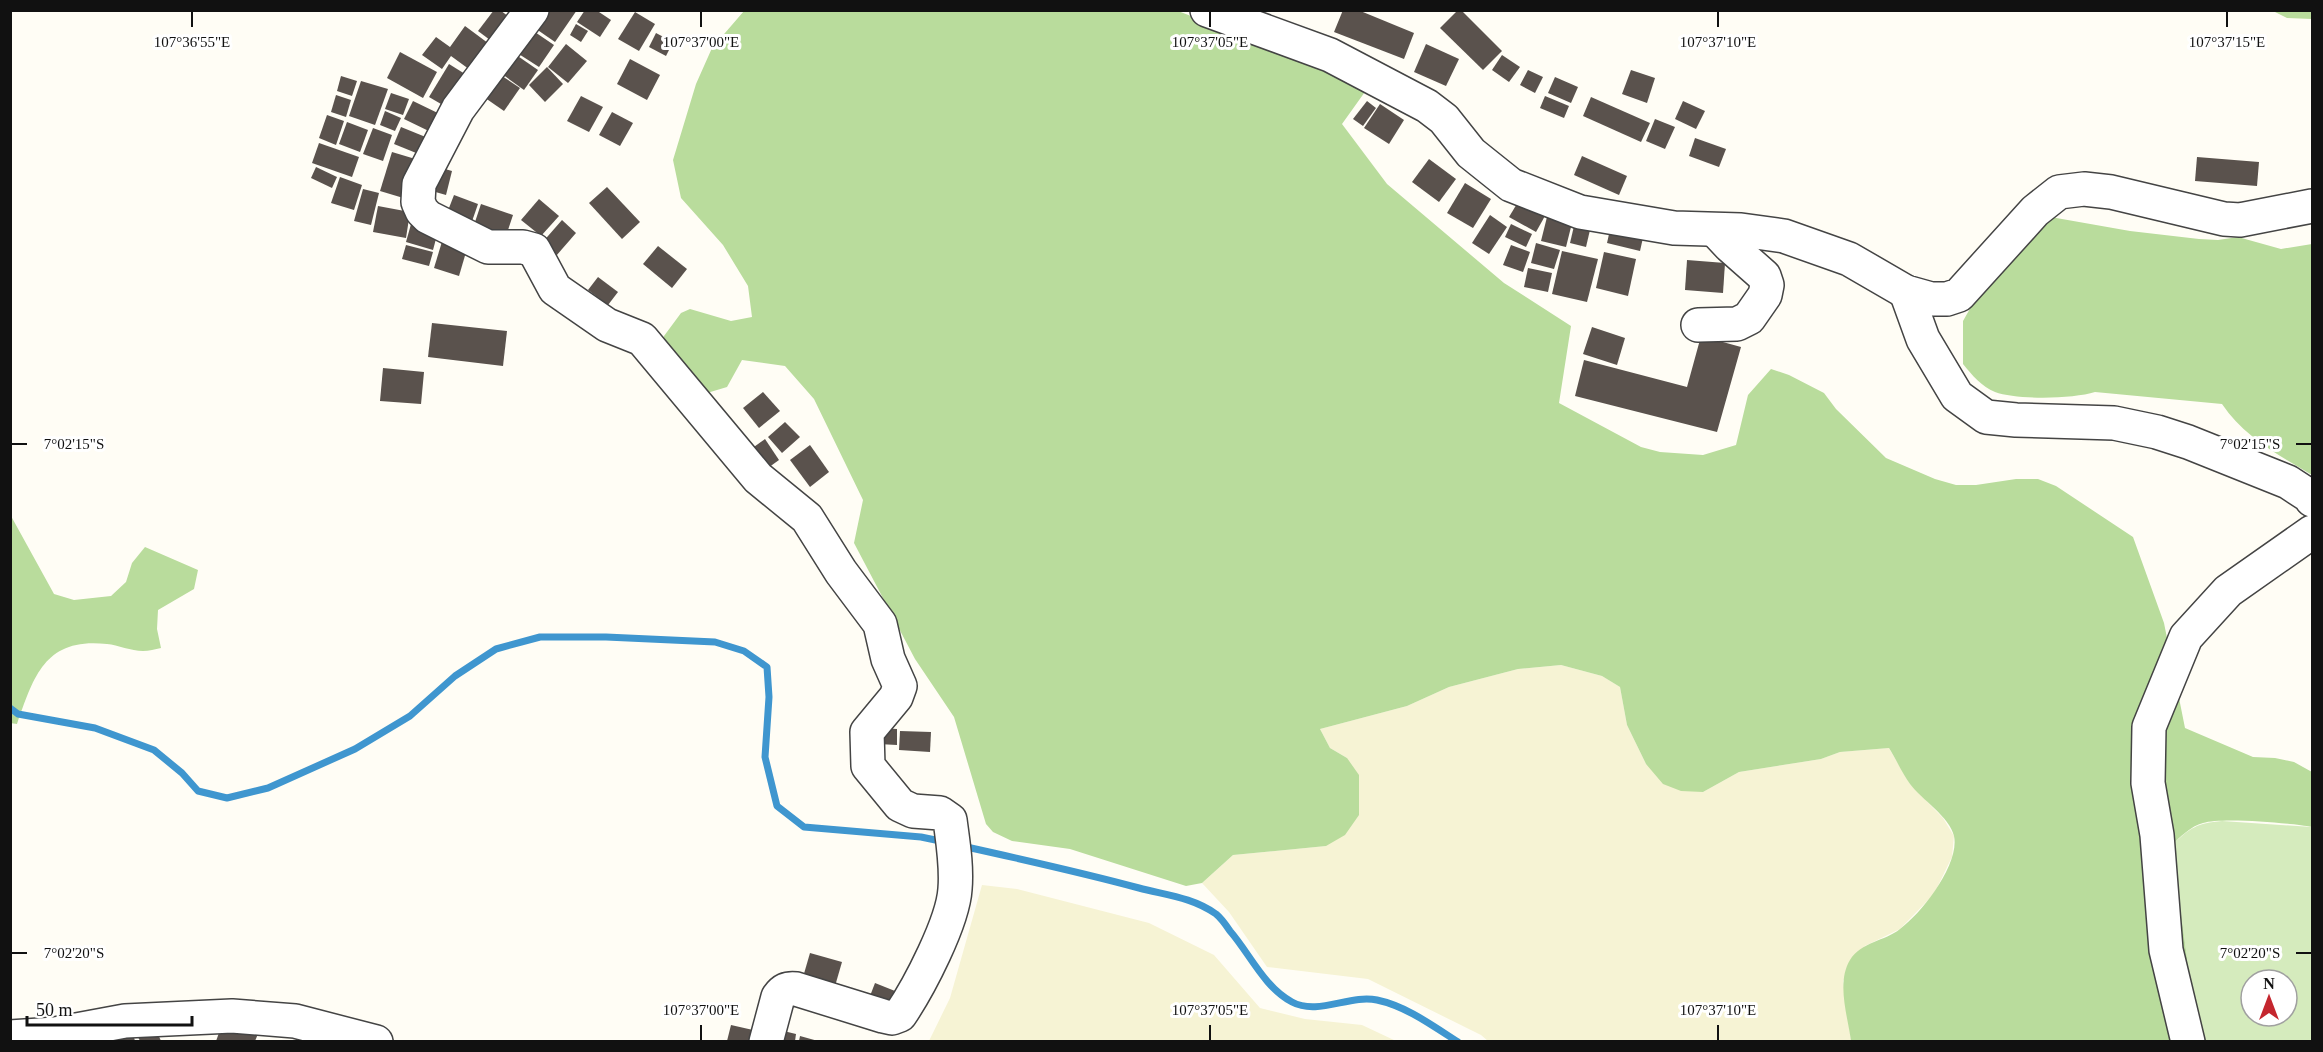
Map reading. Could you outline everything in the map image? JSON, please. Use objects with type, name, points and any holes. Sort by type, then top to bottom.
[{"type":"street","points":[[532,10],[455,115],[419,184],[418,202],[422,211],[428,217],[484,245],[523,247],[534,250],[555,289],[607,325],[642,339],[758,478],[807,518],[841,572],[880,624],[888,659],[900,686],[896,697],[867,732],[868,766],[900,805],[913,811],[940,813],[950,820],[955,857],[955,888],[945,928],[900,1015],[892,1018],[883,1016],[789,988],[782,991],[778,997],[766,1041]]},
{"type":"street","points":[[1207,10],[1330,55],[1427,106],[1444,119],[1471,153],[1511,185],[1580,212],[1674,228],[1741,230],[1784,236],[1849,259],[1906,292],[1931,299],[1947,299],[1959,295],[2035,211],[2059,192],[2084,189],[2111,192],[2214,217],[2240,220],[2313,206]]},
{"type":"street","points":[[1698,325],[1737,324],[1749,318],[1765,295],[1767,285],[1764,276],[1715,230]]},
{"type":"street","points":[[1906,292],[1923,339],[1957,396],[1986,417],[2114,423],[2157,432],[2288,482],[2313,500]]},
{"type":"street","points":[[2188,1041],[2166,950],[2157,835],[2148,783],[2149,727],[2186,637],[2228,591],[2313,532]]},
{"type":"street","points":[[10,1037],[55,1034],[125,1021],[211,1030],[232,1016],[295,1021],[376,1041]]},
{"type":"shaded area","points":[[1561,665],[1602,676],[1620,687],[1627,725],[1646,764],[1703,792],[1739,772],[1821,759],[1840,752],[1889,748],[1910,784],[1943,818],[1954,836],[1952,857],[1934,894],[1900,929],[1865,946],[1843,981],[1851,1041],[1488,1041],[1481,1035],[1368,979],[1267,967],[1229,912],[1202,883],[1233,855],[1326,846],[1347,758],[1330,748],[1320,729],[1407,706],[1449,687],[1518,669]]},
{"type":"shaded area","points":[[982,885],[1017,889],[1149,923],[1214,955],[1260,1008],[1305,1019],[1362,1025],[1396,1041],[929,1041],[950,998]]},
{"type":"green space","points":[[744,11],[1178,11],[1342,74],[1367,89],[1342,124],[1387,184],[1504,283],[1571,326],[1559,403],[1641,447],[1660,452],[1703,455],[1736,445],[1748,395],[1771,369],[1789,375],[1824,393],[1836,409],[1886,458],[1935,479],[1956,485],[2038,479],[2056,486],[2133,537],[2164,623],[2185,728],[2253,757],[2294,762],[2312,772],[2312,827],[2256,821],[2212,821],[2194,827],[2172,845],[2200,1042],[1851,1041],[1843,989],[1846,969],[1850,960],[1860,949],[1894,933],[1909,922],[1938,887],[1951,860],[1954,847],[1954,836],[1947,822],[1910,784],[1889,748],[1840,752],[1821,759],[1739,772],[1703,792],[1681,791],[1663,784],[1646,764],[1627,725],[1620,687],[1602,676],[1561,665],[1518,669],[1449,687],[1407,706],[1320,729],[1330,748],[1347,758],[1359,775],[1359,815],[1345,835],[1326,846],[1233,855],[1202,883],[1186,886],[1070,849],[1012,841],[993,832],[986,824],[954,717],[915,659],[854,543],[863,500],[814,399],[785,366],[742,360],[727,387],[707,393],[658,360],[664,336],[681,313],[690,309],[731,321],[752,317],[748,286],[723,245],[681,198],[673,160],[696,84],[712,48]]},
{"type":"green space","points":[[2273,11],[2312,11],[2312,19],[2287,18]]},
{"type":"green space","points":[[2045,216],[2130,231],[2199,239],[2218,240],[2238,237],[2281,249],[2312,244],[2312,475],[2251,436],[2222,404],[2095,392],[2059,397],[2005,395],[1986,387],[1978,380],[1963,364],[1963,321],[1984,284]]},
{"type":"green space","points":[[11,516],[54,594],[74,600],[111,596],[126,582],[132,563],[145,547],[198,570],[194,589],[158,610],[157,629],[161,648],[138,651],[107,644],[86,643],[69,647],[45,663],[30,690],[17,724],[10,723]]},
{"type":"green space","points":[[2222,821],[2312,827],[2312,1041],[2200,1041],[2172,845],[2184,834],[2200,825]]},
{"type":"building","points":[[494,10],[500,10],[517,23],[498,46],[478,31]]},
{"type":"building","points":[[539,10],[577,10],[555,42],[529,24]]},
{"type":"building","points":[[585,10],[596,10],[611,20],[600,37],[577,22]]},
{"type":"building","points":[[1343,10],[1358,10],[1414,33],[1404,59],[1334,32]]},
{"type":"building","points":[[1458,10],[1461,10],[1502,51],[1483,70],[1440,28]]},
{"type":"building","points":[[635,12],[655,24],[639,51],[618,39]]},
{"type":"building","points":[[576,24],[588,31],[581,42],[570,35]]},
{"type":"building","points":[[465,26],[496,49],[477,75],[451,56],[442,69],[422,55],[436,37],[450,47]]},
{"type":"building","points":[[526,26],[554,45],[539,67],[511,49]]},
{"type":"building","points":[[656,33],[673,42],[666,56],[649,47]]},
{"type":"building","points":[[566,44],[587,61],[568,83],[548,67]]},
{"type":"building","points":[[1426,44],[1459,59],[1446,86],[1414,72]]},
{"type":"building","points":[[509,50],[538,70],[524,90],[495,69]]},
{"type":"building","points":[[400,52],[437,72],[423,98],[387,78]]},
{"type":"building","points":[[1502,55],[1520,67],[1509,82],[1492,70]]},
{"type":"building","points":[[630,59],[660,75],[647,100],[617,84]]},
{"type":"building","points":[[449,64],[473,79],[453,111],[429,97]]},
{"type":"building","points":[[547,67],[563,84],[545,102],[529,85]]},
{"type":"building","points":[[493,70],[520,88],[504,111],[478,93]]},
{"type":"building","points":[[1528,70],[1543,77],[1535,93],[1520,85]]},
{"type":"building","points":[[1631,70],[1655,78],[1647,103],[1622,94]]},
{"type":"building","points":[[341,76],[357,81],[352,96],[337,91]]},
{"type":"building","points":[[1555,77],[1578,87],[1571,103],[1548,93]]},
{"type":"building","points":[[361,81],[388,89],[375,125],[349,116]]},
{"type":"building","points":[[391,93],[409,99],[403,115],[385,109]]},
{"type":"building","points":[[336,95],[351,100],[346,117],[331,112]]},
{"type":"building","points":[[581,96],[603,107],[589,132],[567,121]]},
{"type":"building","points":[[1545,96],[1569,106],[1564,118],[1540,108]]},
{"type":"building","points":[[1591,97],[1650,123],[1641,142],[1583,116]]},
{"type":"building","points":[[413,101],[446,117],[437,135],[404,119]]},
{"type":"building","points":[[1367,101],[1376,108],[1363,126],[1353,119]]},
{"type":"building","points":[[1683,101],[1705,111],[1696,129],[1675,119]]},
{"type":"building","points":[[1380,104],[1404,120],[1389,144],[1364,128]]},
{"type":"building","points":[[385,111],[401,118],[395,131],[380,125]]},
{"type":"building","points":[[612,112],[633,123],[620,146],[599,135]]},
{"type":"building","points":[[327,115],[344,121],[336,145],[319,138]]},
{"type":"building","points":[[1655,119],[1675,127],[1665,149],[1646,141]]},
{"type":"building","points":[[347,122],[368,130],[360,152],[339,144]]},
{"type":"building","points":[[401,127],[433,140],[426,157],[394,144]]},
{"type":"building","points":[[373,128],[392,135],[383,161],[363,154]]},
{"type":"building","points":[[1695,138],[1726,149],[1719,167],[1689,156]]},
{"type":"building","points":[[319,143],[359,157],[352,177],[312,163]]},
{"type":"building","points":[[392,152],[422,161],[410,200],[380,191]]},
{"type":"building","points":[[1582,156],[1627,176],[1619,195],[1574,175]]},
{"type":"building","points":[[2197,157],[2259,162],[2257,186],[2195,181]]},
{"type":"building","points":[[1429,159],[1456,179],[1439,202],[1412,182]]},
{"type":"building","points":[[431,165],[452,171],[446,195],[425,189]]},
{"type":"building","points":[[316,167],[337,177],[332,188],[311,178]]},
{"type":"building","points":[[340,177],[362,185],[354,210],[331,203]]},
{"type":"building","points":[[1465,183],[1491,199],[1473,228],[1447,213]]},
{"type":"building","points":[[607,187],[640,222],[622,239],[589,203]]},
{"type":"building","points":[[363,189],[379,193],[371,225],[354,221]]},
{"type":"building","points":[[1524,192],[1550,207],[1536,232],[1509,217]]},
{"type":"building","points":[[454,195],[478,204],[469,230],[444,221]]},
{"type":"building","points":[[539,199],[559,216],[541,236],[521,220]]},
{"type":"building","points":[[481,204],[513,215],[504,242],[472,231]]},
{"type":"building","points":[[378,206],[410,212],[406,238],[373,232]]},
{"type":"building","points":[[1490,215],[1507,227],[1489,254],[1472,243]]},
{"type":"building","points":[[413,217],[440,224],[433,250],[406,242]]},
{"type":"building","points":[[1547,217],[1572,223],[1566,247],[1541,241]]},
{"type":"building","points":[[562,220],[576,233],[556,256],[541,244]]},
{"type":"building","points":[[1612,221],[1645,229],[1640,251],[1607,243]]},
{"type":"building","points":[[1511,224],[1532,234],[1526,247],[1505,237]]},
{"type":"building","points":[[1574,226],[1590,230],[1586,247],[1570,243]]},
{"type":"building","points":[[444,235],[469,242],[459,276],[434,268]]},
{"type":"building","points":[[1536,243],[1560,250],[1554,269],[1531,263]]},
{"type":"building","points":[[406,245],[433,252],[429,266],[402,259]]},
{"type":"building","points":[[1511,245],[1530,252],[1523,272],[1503,265]]},
{"type":"building","points":[[658,246],[687,269],[672,288],[643,264]]},
{"type":"building","points":[[1562,251],[1598,259],[1587,302],[1552,294]]},
{"type":"building","points":[[1604,252],[1636,259],[1628,296],[1596,288]]},
{"type":"building","points":[[1687,260],[1725,263],[1723,293],[1685,290]]},
{"type":"building","points":[[1528,268],[1552,273],[1548,292],[1524,287]]},
{"type":"building","points":[[598,277],[618,292],[608,305],[588,290]]},
{"type":"building","points":[[432,323],[507,331],[503,366],[428,357]]},
{"type":"building","points":[[1592,327],[1625,338],[1617,365],[1583,354]]},
{"type":"building","points":[[1701,336],[1741,347],[1717,432],[1575,396],[1584,360],[1687,387]]},
{"type":"building","points":[[383,368],[424,372],[421,404],[380,401]]},
{"type":"building","points":[[763,392],[780,411],[759,428],[743,408]]},
{"type":"building","points":[[785,422],[800,437],[782,453],[768,437]]},
{"type":"building","points":[[765,439],[779,460],[758,475],[744,454]]},
{"type":"building","points":[[810,445],[829,472],[810,487],[790,460]]},
{"type":"building","points":[[879,728],[897,729],[897,745],[878,744]]},
{"type":"building","points":[[900,731],[931,732],[930,752],[899,750]]},
{"type":"building","points":[[810,953],[842,962],[833,993],[801,984]]},
{"type":"building","points":[[875,983],[895,991],[889,1004],[870,996]]},
{"type":"building","points":[[223,1022],[258,1034],[255,1041],[216,1041]]},
{"type":"building","points":[[154,1025],[161,1041],[140,1041],[136,1033]]},
{"type":"building","points":[[731,1025],[766,1033],[764,1041],[727,1041]]},
{"type":"building","points":[[131,1027],[135,1041],[99,1041]]},
{"type":"building","points":[[771,1028],[796,1034],[795,1041],[768,1041]]},
{"type":"building","points":[[800,1036],[818,1041],[799,1041]]},
{"type":"waterway","points":[[10,708],[18,714],[95,728],[154,750],[182,773],[198,791],[227,798],[268,788],[355,749],[410,716],[455,676],[496,649],[540,637],[606,637],[715,642],[744,651],[767,667],[769,697],[765,757],[777,806],[804,827],[921,837],[945,842]]},
{"type":"waterway","points":[[962,846],[1178,897],[1198,904],[1220,918],[1265,979],[1282,996],[1292,1002],[1312,1007],[1356,1000],[1377,1000],[1409,1012],[1458,1042]]}]
